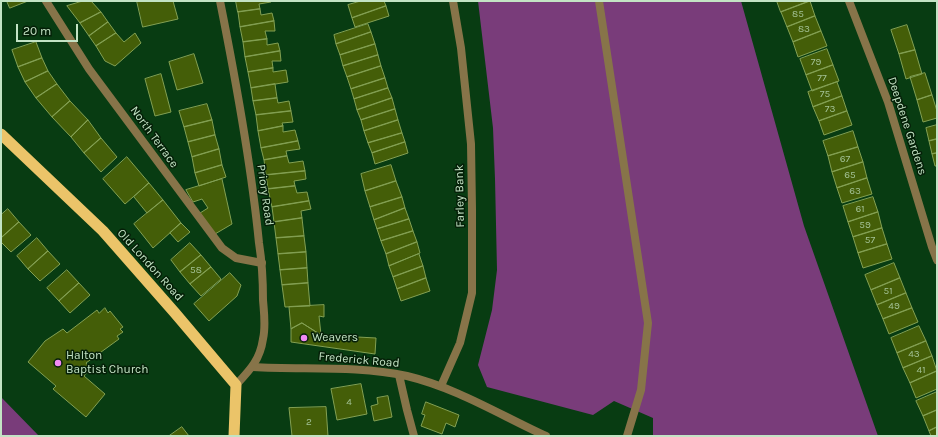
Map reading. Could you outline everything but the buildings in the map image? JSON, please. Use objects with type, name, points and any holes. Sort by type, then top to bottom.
[{"type":"highway","name":"Old London Road","points":[[1,134],[103,231],[191,330],[236,385]]},
{"type":"highway","points":[[234,436],[236,385]]},
{"type":"street","name":"North Terrace","points":[[47,1],[89,69],[222,248],[236,258],[262,263]]},
{"type":"street","name":"Priory Road","points":[[220,1],[232,60],[253,190],[262,263],[265,326],[259,354],[253,367],[236,385]]},
{"type":"street","name":"Farley Bank","points":[[441,386],[460,343],[472,294],[471,144],[461,48],[453,1]]},
{"type":"street","points":[[599,1],[648,323],[640,390],[628,436]]},
{"type":"street","name":"Deepdene Gardens","points":[[849,1],[888,102],[937,260]]},
{"type":"street","name":"Frederick Road","points":[[253,367],[367,370],[399,375],[441,386],[546,436]]},
{"type":"street","points":[[399,375],[414,436]]},
{"type":"shaded area","points":[[478,1],[741,1],[804,226],[878,436],[653,436],[653,418],[614,401],[593,415],[487,387],[478,365],[492,310],[497,270],[495,179],[493,128]]},
{"type":"shaded area","points":[[1,397],[39,436],[1,436]]},
{"type":"place","name":"Weavers","points":[[304,338]]},
{"type":"place","name":"Halton Baptist Church","points":[[58,363]]}]
